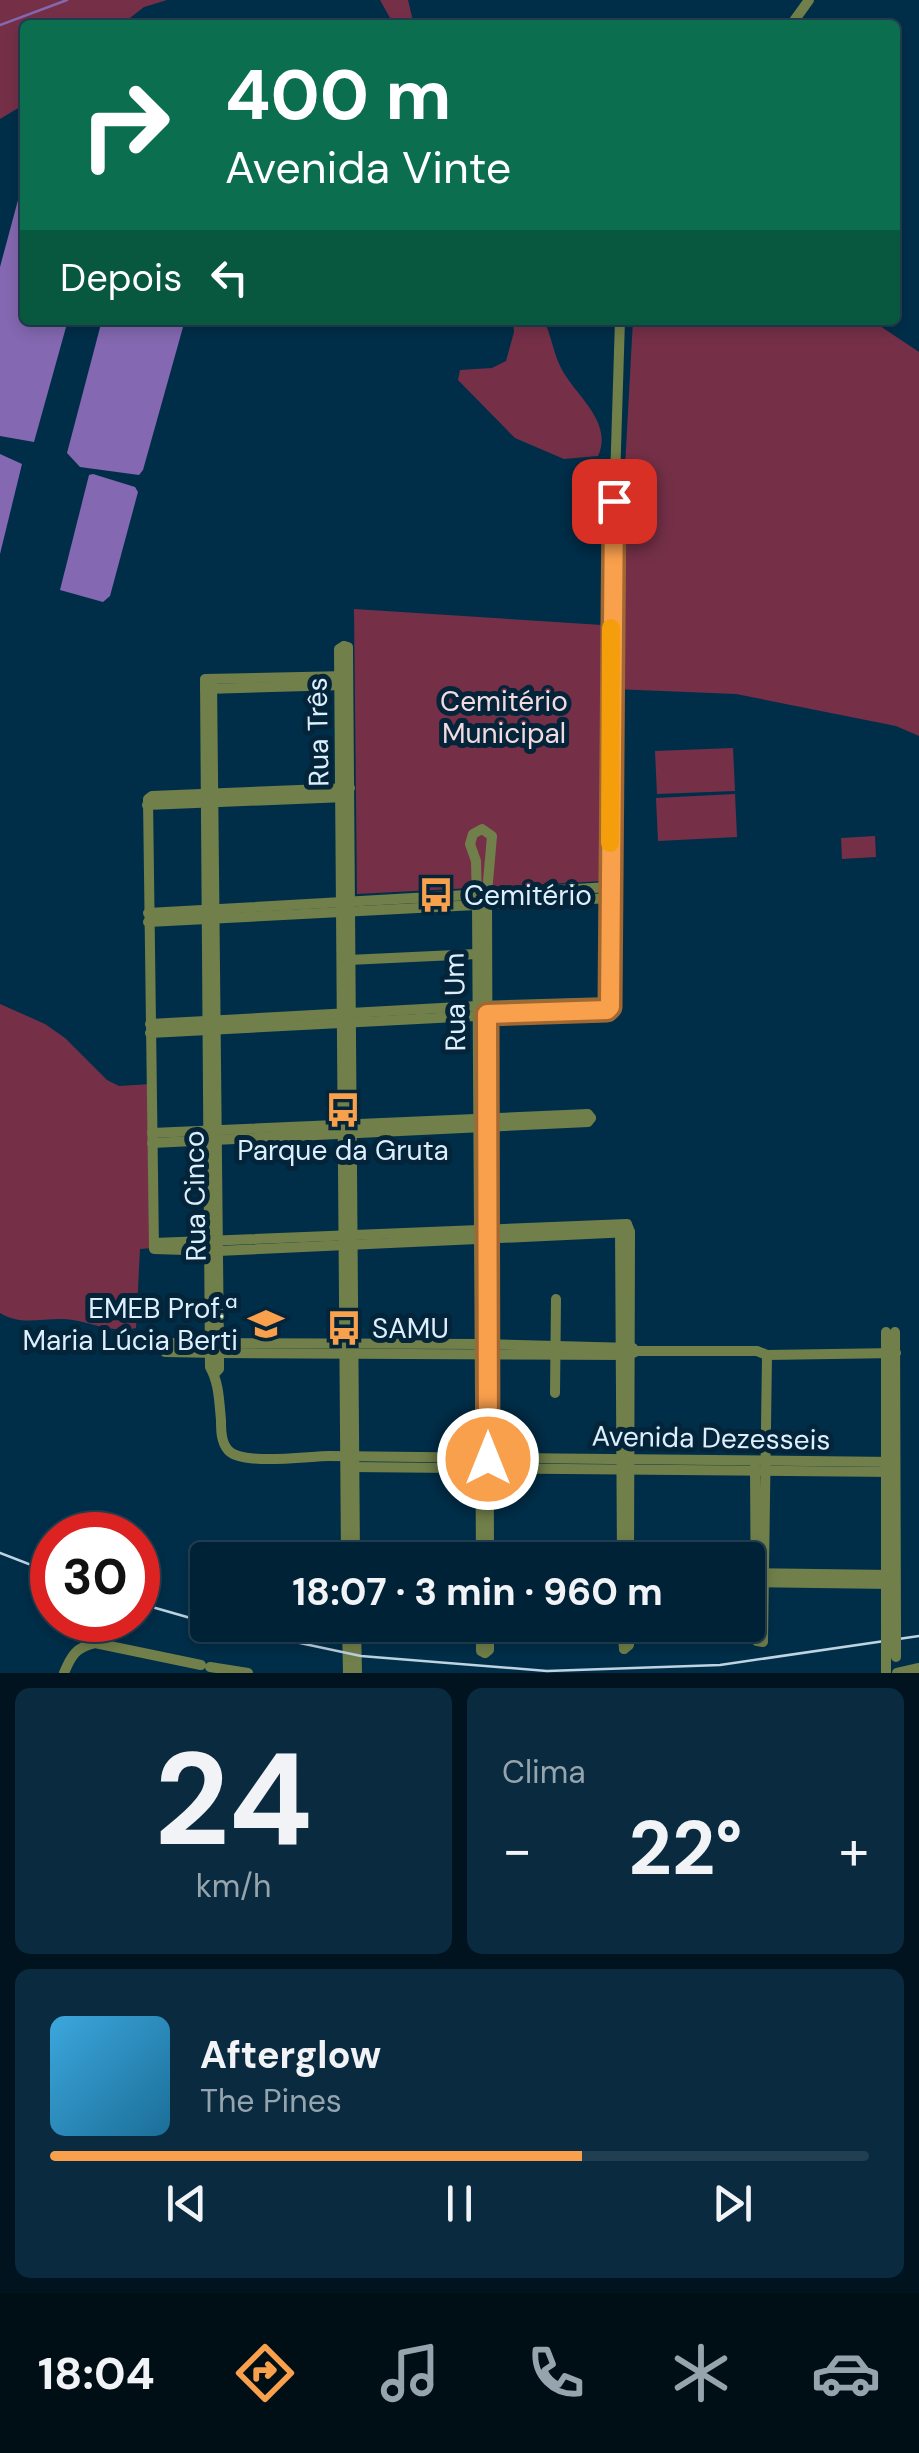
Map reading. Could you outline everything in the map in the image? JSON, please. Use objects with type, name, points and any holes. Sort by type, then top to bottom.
[{"type":"street","points":[[795,20],[810,0]]},
{"type":"street","points":[[150,1028],[482,1010],[607,1010],[611,608],[620,325]]},
{"type":"street","name":"Rua Cinco","points":[[344,681],[208,684],[214,1246],[214,1348],[210,1367],[218,1382],[222,1436],[227,1449],[238,1457],[350,1462]]},
{"type":"street","name":"Rua Três","points":[[344,681],[350,1462],[347,1542]]},
{"type":"street","points":[[345,792],[147,802],[154,1246],[624,1228],[625,1542]]},
{"type":"street","name":"Rua Um","points":[[481,1542],[485,1233],[482,898],[470,840],[482,830],[494,839],[488,854],[482,898],[477,954],[482,1010]]},
{"type":"street","points":[[148,917],[346,901],[610,893]]},
{"type":"street","points":[[210,914],[346,914],[482,898]]},
{"type":"street","points":[[347,960],[477,954]]},
{"type":"street","points":[[152,1138],[588,1122],[592,1118],[588,1114],[483,1124]]},
{"type":"street","points":[[554,1393],[556,1298]]},
{"type":"street","points":[[886,1673],[891,1658],[891,1332]]},
{"type":"street","points":[[214,1348],[757,1351],[767,1355],[891,1356]]},
{"type":"street","points":[[757,1542],[767,1355]]},
{"type":"street","name":"Rua Três","points":[[350,1462],[355,1542]]},
{"type":"street","name":"Avenida Dezesseis","points":[[350,1462],[891,1467]]},
{"type":"street","name":"Rua Um","points":[[484,1463],[488,1542]]},
{"type":"street","points":[[765,1578],[891,1579]]},
{"type":"street","points":[[347,1642],[348,1673]]},
{"type":"street","points":[[356,1642],[357,1673]]},
{"type":"street","points":[[481,1642],[484,1653],[490,1650],[490,1642]]},
{"type":"street","points":[[64,1673],[80,1647],[95,1643],[248,1673]]},
{"type":"street","points":[[891,1658],[896,1673],[919,1668]]},
{"type":"green space","points":[[0,0],[167,0],[144,7],[127,20],[20,20],[20,107],[0,119]]},
{"type":"green space","points":[[380,0],[408,0],[413,20],[391,20]]},
{"type":"green space","points":[[513,325],[546,325],[560,366],[597,420],[602,443],[598,456],[564,459],[515,438],[458,380],[460,370],[492,368],[506,361]]},
{"type":"green space","points":[[633,325],[878,325],[919,352],[919,736],[896,726],[736,694],[613,689]]},
{"type":"green space","name":"Cemitério Municipal","points":[[354,609],[602,625],[604,881],[357,894]]},
{"type":"green space","points":[[733,748],[735,791],[657,794],[655,751]]},
{"type":"green space","points":[[735,794],[737,837],[658,841],[656,798]]},
{"type":"green space","points":[[875,836],[876,857],[842,859],[841,838]]},
{"type":"green space","points":[[0,1004],[45,1024],[65,1038],[107,1080],[119,1086],[151,1084],[154,1248],[140,1249],[136,1328],[117,1329],[64,1319],[23,1320],[0,1313]]},
{"type":"shaded area","points":[[20,193],[20,325],[67,325],[34,442],[0,436],[0,267]]},
{"type":"shaded area","points":[[101,325],[184,325],[139,475],[80,467],[67,453]]},
{"type":"shaded area","points":[[0,454],[22,464],[0,554]]},
{"type":"shaded area","points":[[89,475],[135,487],[138,492],[110,596],[103,602],[60,590]]},
{"type":"waterway","points":[[0,25],[67,0]]},
{"type":"railway","points":[[0,1553],[30,1565]]},
{"type":"railway","points":[[160,1609],[190,1618]]},
{"type":"railway","points":[[295,1642],[361,1656],[547,1671],[720,1665],[919,1636]]},
{"type":"slow traffic","points":[[610,843],[611,628]]},
{"type":"place","name":"Cemitério","points":[[436,895]]},
{"type":"place","name":"Parque da Gruta","points":[[343,1110]]},
{"type":"place","name":"EMEB Prof.ª Maria Lúcia Berti","points":[[266,1324]]},
{"type":"place","name":"SAMU","points":[[344,1328]]},
{"type":"route","points":[[488,1459],[487,1014],[610,1007],[614,501]]}]
